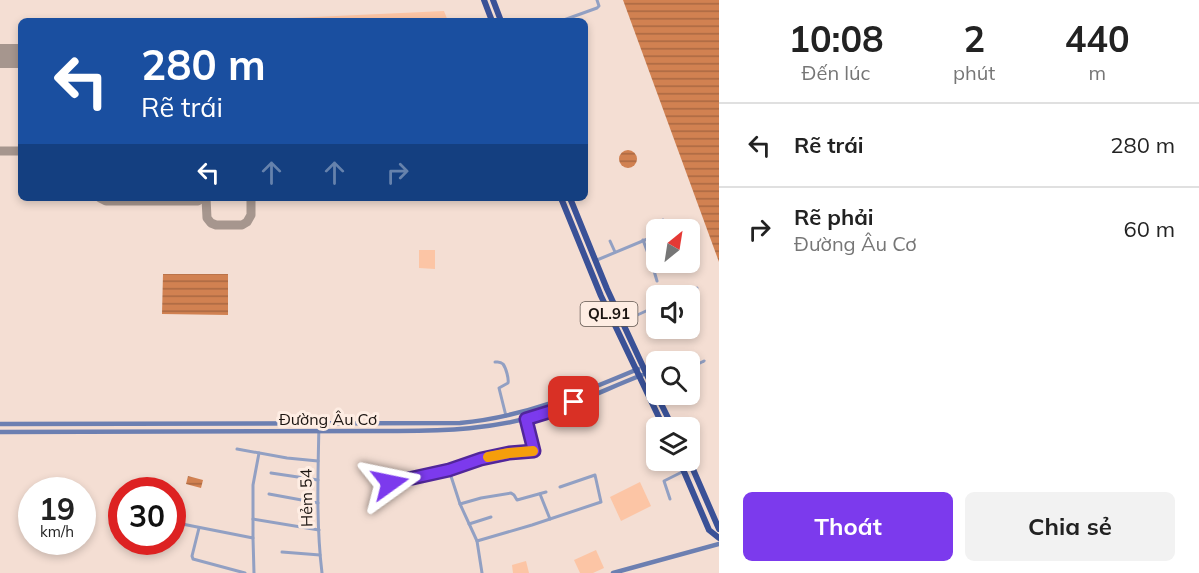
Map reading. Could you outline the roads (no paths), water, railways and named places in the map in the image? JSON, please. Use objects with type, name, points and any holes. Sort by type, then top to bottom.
[{"type":"highway","points":[[484,0],[491,18]]},
{"type":"highway","points":[[493,0],[500,18]]},
{"type":"highway","name":"QL.91","points":[[562,201],[601,296],[659,417]]},
{"type":"highway","name":"QL.91","points":[[571,201],[646,374]]},
{"type":"highway","points":[[684,471],[709,530],[719,538]]},
{"type":"highway","points":[[694,471],[719,529]]},
{"type":"street","points":[[569,18],[597,8],[599,6],[597,0]]},
{"type":"street","points":[[596,261],[646,239]]},
{"type":"street","points":[[643,240],[657,281]]},
{"type":"street","points":[[610,241],[615,252]]},
{"type":"street","points":[[622,322],[646,311]]},
{"type":"street","points":[[700,363],[704,361]]},
{"type":"street","points":[[495,362],[503,364],[509,380],[499,388],[506,416]]},
{"type":"street","name":"Đường Âu Cơ","points":[[0,432],[416,431],[476,428],[526,419],[552,411],[637,373],[643,366]]},
{"type":"street","name":"Đường Âu Cơ","points":[[0,424],[460,423],[506,416],[551,404],[637,373],[646,374]]},
{"type":"street","points":[[390,483],[449,470],[490,457],[534,451],[526,419]]},
{"type":"street","name":"Hẻm 54","points":[[319,423],[318,480],[322,573]]},
{"type":"street","points":[[416,424],[416,431]]},
{"type":"street","points":[[237,449],[318,461]]},
{"type":"street","points":[[254,573],[253,485],[259,453]]},
{"type":"street","points":[[449,470],[460,504],[477,541],[482,573]]},
{"type":"street","points":[[670,500],[664,481],[684,471]]},
{"type":"street","points":[[271,473],[318,480]]},
{"type":"street","points":[[477,541],[601,501],[595,475],[561,487]]},
{"type":"street","points":[[460,504],[511,493],[517,500],[546,492]]},
{"type":"street","points":[[269,494],[319,503]]},
{"type":"street","points":[[540,494],[550,519]]},
{"type":"street","points":[[470,524],[491,517]]},
{"type":"street","points":[[253,519],[319,530]]},
{"type":"street","points":[[186,525],[254,538]]},
{"type":"street","points":[[199,528],[193,559],[245,573]]},
{"type":"street","points":[[614,573],[719,544]]},
{"type":"street","points":[[282,552],[320,555]]}]
